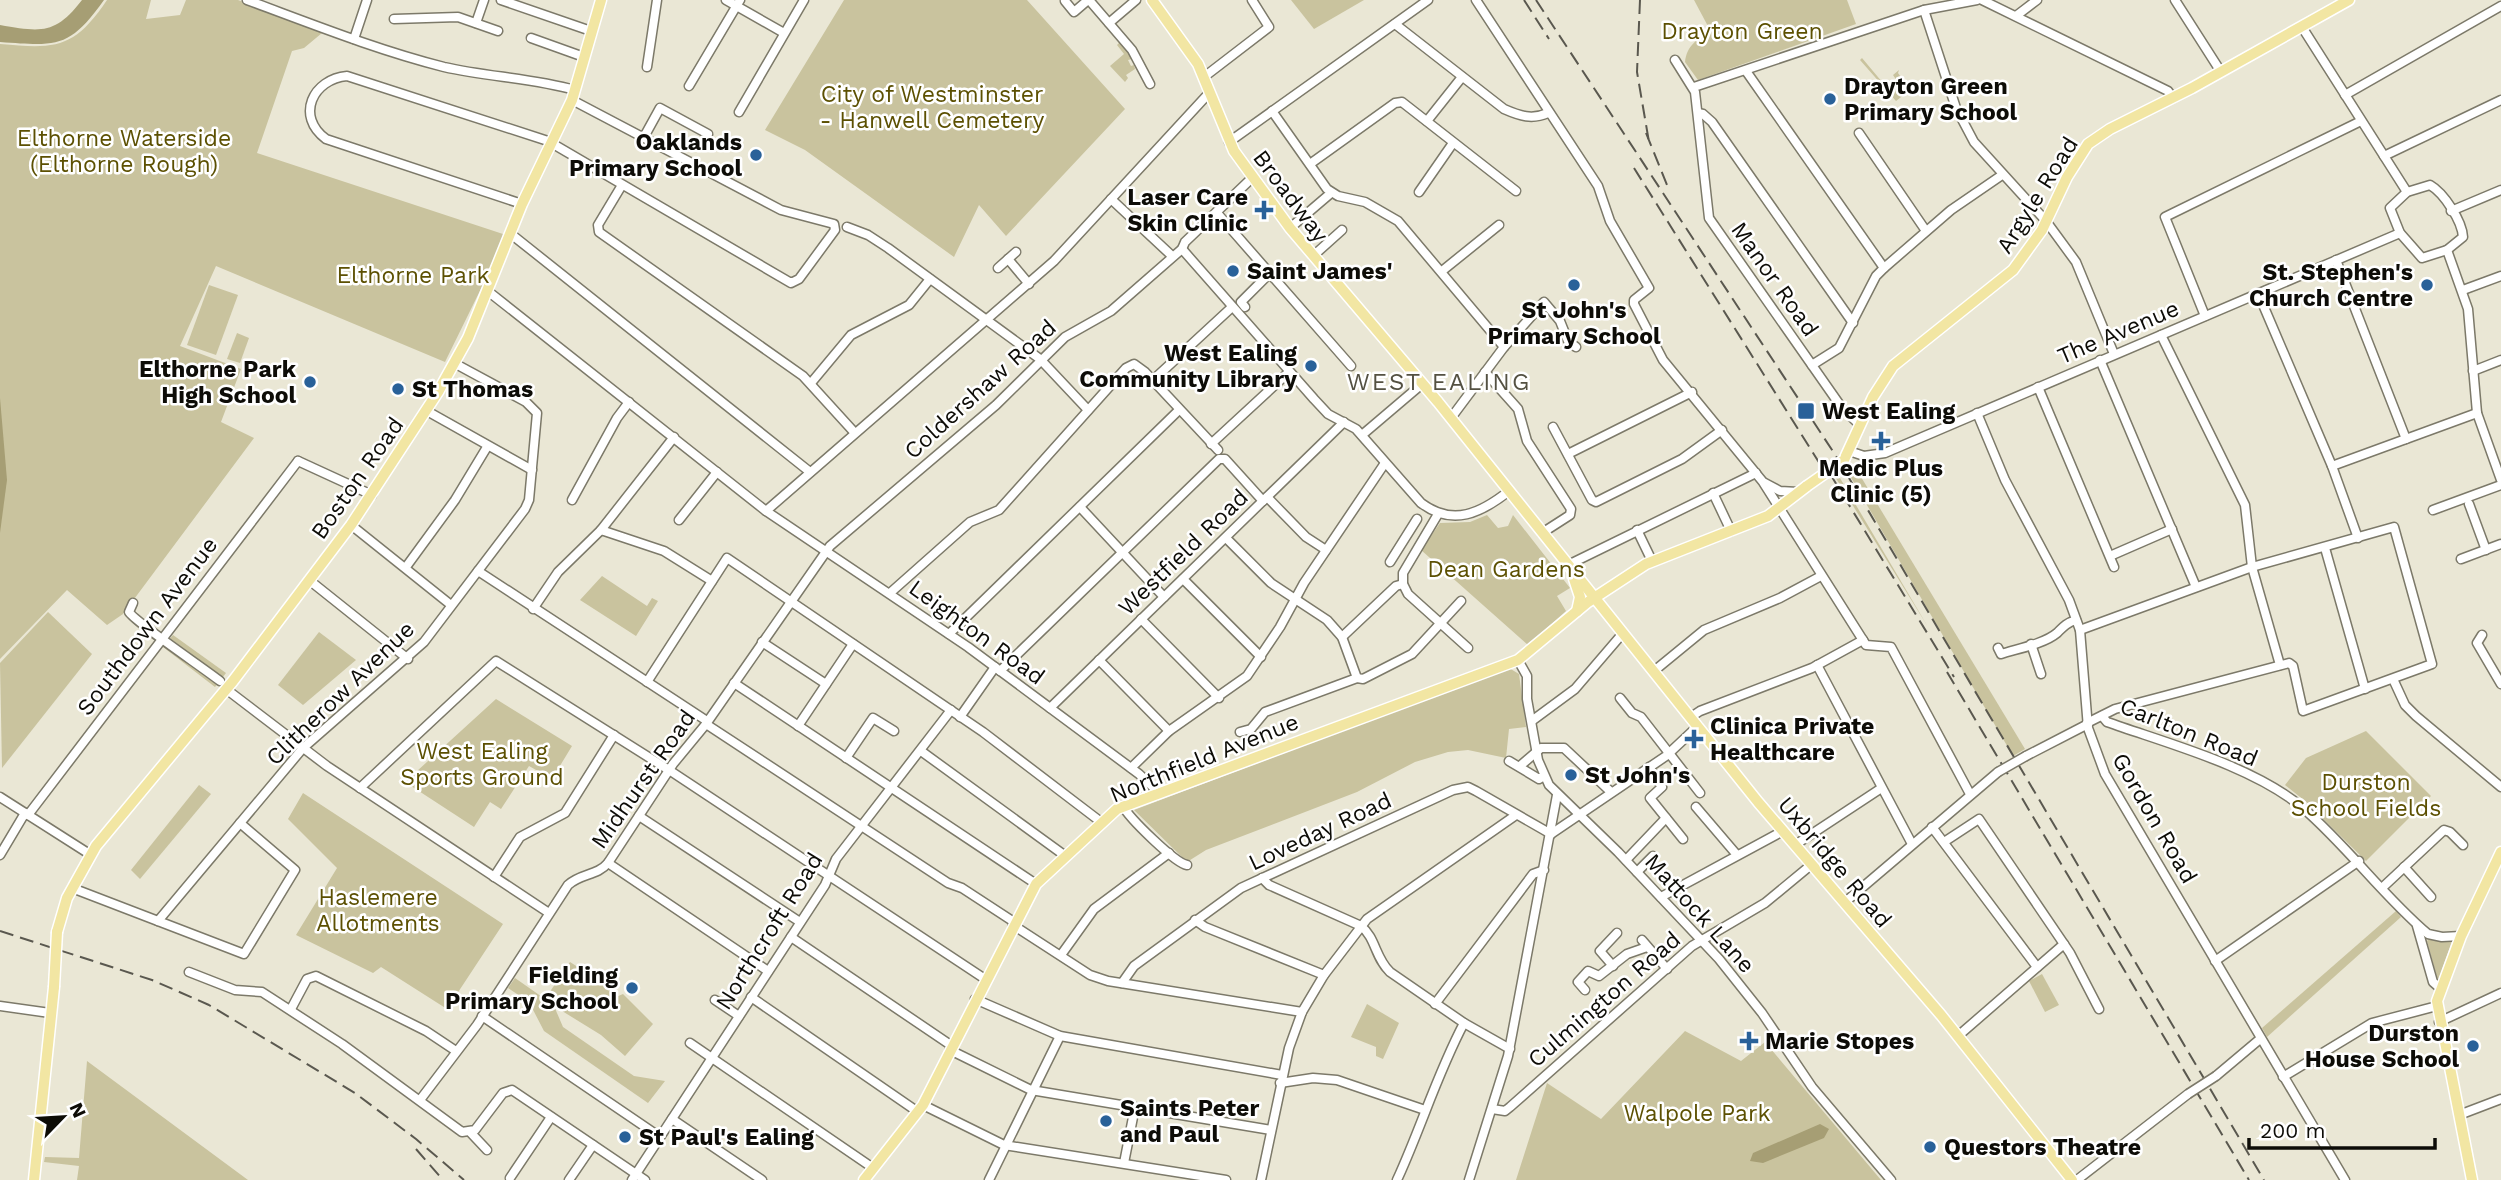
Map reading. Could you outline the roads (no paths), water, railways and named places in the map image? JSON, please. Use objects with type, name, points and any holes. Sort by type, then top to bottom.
[{"type":"main road","name":"Boston Road","points":[[34,1180],[57,932],[62,908],[91,855],[125,808],[351,525],[426,411],[454,363],[489,292],[522,204],[574,95],[601,0]]},
{"type":"main road","points":[[1152,0],[1191,52],[1210,92]]},
{"type":"main road","name":"Argyle Road","points":[[1847,456],[1873,397],[1893,366],[1995,288],[2013,270],[2046,221],[2067,177],[2088,144],[2110,129],[2173,98],[2302,27],[2334,4],[2349,0]]},
{"type":"main road","name":"Broadway","points":[[1210,92],[1229,142],[1290,228],[1451,418],[1544,536],[1570,564],[1577,579]]},
{"type":"main road","name":"Northfield Avenue","points":[[869,1176],[921,1109],[985,979],[1036,884],[1101,822],[1123,806],[1518,660],[1594,597],[1652,561],[1768,516],[1847,456]]},
{"type":"main road","name":"Broadway","points":[[1544,536],[1546,544],[1594,597]]},
{"type":"main road","points":[[1577,579],[1580,597],[1577,611]]},
{"type":"main road","name":"Uxbridge Road","points":[[1594,597],[1794,845],[1958,1036],[2074,1180]]},
{"type":"main road","points":[[2472,1180],[2437,1006],[2461,936],[2501,852]]},
{"type":"street","points":[[247,0],[354,40],[478,75],[530,80],[574,95],[644,137],[782,210],[835,225],[835,230],[799,279],[791,283],[552,144],[347,76],[327,80],[312,97],[310,117],[318,134],[326,139],[522,204]]},
{"type":"street","points":[[354,40],[367,0]]},
{"type":"street","points":[[475,23],[484,0]]},
{"type":"street","points":[[501,0],[591,31]]},
{"type":"street","points":[[647,67],[657,0]]},
{"type":"street","points":[[726,0],[738,3],[784,33]]},
{"type":"street","points":[[739,112],[804,0]]},
{"type":"street","points":[[1065,1],[1074,12],[1088,0],[1132,50],[1150,84]]},
{"type":"street","points":[[1109,23],[1136,0]]},
{"type":"street","points":[[1204,77],[1269,27],[1252,0]]},
{"type":"street","points":[[1229,142],[1428,0]]},
{"type":"street","points":[[1476,0],[1598,186],[1610,221],[1635,261],[1649,291],[1636,299],[1634,304],[1663,360],[1692,392],[1763,482],[1863,640],[1869,646],[1891,647],[1970,794]]},
{"type":"street","points":[[1694,87],[1924,10],[1979,0],[2168,91],[2173,98]]},
{"type":"street","points":[[2016,16],[2037,0]]},
{"type":"street","points":[[2175,0],[2221,72]]},
{"type":"street","points":[[689,86],[738,3]]},
{"type":"street","points":[[2345,95],[2501,6]]},
{"type":"street","points":[[1924,10],[1955,108],[1974,142],[2046,221],[2076,262],[2114,354]]},
{"type":"street","points":[[394,19],[458,17],[498,31]]},
{"type":"street","points":[[1395,24],[1516,114],[1533,117],[1548,113]]},
{"type":"street","points":[[2302,27],[2407,192]]},
{"type":"street","points":[[531,38],[584,57]]},
{"type":"street","name":"Manor Road","points":[[1675,60],[1694,87],[1709,218],[1850,418],[1860,425]]},
{"type":"street","points":[[1746,71],[1884,268]]},
{"type":"street","points":[[1427,121],[1462,76]]},
{"type":"street","points":[[766,511],[985,318],[1029,284],[1210,92]]},
{"type":"street","points":[[2384,156],[2501,100]]},
{"type":"street","points":[[1310,164],[1395,103],[1402,102],[1516,191]]},
{"type":"street","points":[[644,137],[660,108],[708,134]]},
{"type":"street","points":[[1272,111],[1331,193],[1365,202],[1398,221],[1504,347]]},
{"type":"street","points":[[1698,113],[1712,122],[1853,323]]},
{"type":"street","points":[[2205,316],[2165,217],[2361,121]]},
{"type":"street","points":[[1859,133],[1926,231]]},
{"type":"street","points":[[1419,192],[1453,143]]},
{"type":"street","points":[[1812,365],[1839,348],[1876,276],[1884,268],[1926,231],[2002,175]]},
{"type":"street","name":"Coldershaw Road","points":[[827,550],[996,405],[1040,359],[1072,331],[1111,311],[1182,249],[1185,242],[1253,177]]},
{"type":"street","points":[[622,185],[598,225],[599,232],[811,383],[854,432]]},
{"type":"street","points":[[2430,185],[2437,189],[2463,230],[2463,237],[2446,250],[2422,258],[2400,233],[2390,208],[2407,192],[2430,185]]},
{"type":"street","points":[[2451,211],[2501,190]]},
{"type":"street","points":[[1290,228],[1331,193]]},
{"type":"street","points":[[1111,199],[1171,256]]},
{"type":"street","points":[[1217,212],[1352,366]]},
{"type":"street","points":[[1442,271],[1499,225]]},
{"type":"street","points":[[847,227],[868,234],[1040,359],[1088,410]]},
{"type":"street","points":[[1313,256],[1342,230]]},
{"type":"street","name":"The Avenue","points":[[1847,456],[1883,454],[2400,233]]},
{"type":"street","points":[[511,234],[810,472]]},
{"type":"street","points":[[1182,249],[1231,308],[1328,414],[1362,435],[1421,503],[1438,514],[1469,515],[1485,509],[1510,491]]},
{"type":"street","points":[[2433,510],[2501,483],[2477,413],[2468,309],[2446,250]]},
{"type":"street","points":[[998,268],[1016,252]]},
{"type":"street","points":[[1008,259],[1029,284]]},
{"type":"street","points":[[2336,260],[2406,439]]},
{"type":"street","points":[[1245,307],[1241,302],[1271,272]]},
{"type":"street","points":[[2463,290],[2501,276]]},
{"type":"street","points":[[811,383],[849,337],[880,318],[909,305],[930,279]]},
{"type":"street","name":"Leighton Road","points":[[489,292],[766,511],[827,550],[998,669],[1131,768],[1153,787],[1156,795]]},
{"type":"street","points":[[2258,293],[2332,467],[2358,538]]},
{"type":"street","points":[[1451,418],[1504,347],[1544,302],[1560,321],[1568,341],[1576,347]]},
{"type":"street","points":[[1153,380],[1231,308]]},
{"type":"street","points":[[2161,335],[2245,505],[2252,567],[2280,665]]},
{"type":"street","points":[[2101,360],[2196,587]]},
{"type":"street","points":[[2473,371],[2501,360]]},
{"type":"street","name":"Clitherow Avenue","points":[[158,921],[303,748],[408,659],[530,500],[537,419],[534,407],[454,363]]},
{"type":"street","points":[[890,593],[970,522],[999,510],[1126,368],[1134,364],[1153,380],[1265,499],[1306,537],[1326,550]]},
{"type":"street","points":[[960,717],[998,669],[1122,551],[1289,372]]},
{"type":"street","points":[[1485,372],[1518,409],[1526,438],[1566,500],[1570,515],[1544,536]]},
{"type":"street","points":[[1362,435],[1422,384]]},
{"type":"street","points":[[2038,387],[2114,567]]},
{"type":"street","points":[[1568,454],[1692,392]]},
{"type":"street","points":[[572,500],[617,418],[629,402]]},
{"type":"street","points":[[949,634],[1180,410]]},
{"type":"street","points":[[426,411],[532,470]]},
{"type":"street","name":"Gordon Road","points":[[1977,413],[2004,479],[2063,590],[2080,630],[2087,723],[2105,774],[2345,1180]]},
{"type":"street","points":[[2332,467],[2477,413]]},
{"type":"street","name":"Westfield Road","points":[[1050,708],[1344,422]]},
{"type":"street","points":[[1552,427],[1594,502],[1682,459],[1722,430]]},
{"type":"street","points":[[533,609],[558,572],[601,530],[674,437]]},
{"type":"street","points":[[406,567],[455,500],[487,447]]},
{"type":"street","name":"Southdown Avenue","points":[[0,855],[27,814],[297,459],[372,495]]},
{"type":"street","points":[[1131,768],[1169,731],[1243,680],[1261,657],[1326,550],[1385,463]]},
{"type":"street","points":[[679,520],[717,472]]},
{"type":"street","points":[[1570,564],[1756,473]]},
{"type":"street","points":[[1763,482],[1780,491],[1803,489]]},
{"type":"street","points":[[1713,494],[1731,531]]},
{"type":"street","points":[[2469,504],[2486,550]]},
{"type":"street","points":[[1080,507],[1164,597]]},
{"type":"street","points":[[1438,514],[1403,573],[1403,584],[1408,594],[1468,648]]},
{"type":"street","points":[[1390,562],[1417,519]]},
{"type":"street","points":[[351,525],[451,605]]},
{"type":"street","points":[[1844,903],[1998,772],[2115,709],[2280,665],[2293,666],[2303,711],[2432,664],[2395,527],[2252,567],[2080,630]]},
{"type":"street","points":[[2110,556],[2172,529]]},
{"type":"street","points":[[601,530],[664,551],[712,581]]},
{"type":"street","points":[[1637,530],[1652,561]]},
{"type":"street","points":[[1226,538],[1271,583],[1320,614],[1342,637],[1357,678]]},
{"type":"street","points":[[1406,539],[1418,547]]},
{"type":"street","points":[[2460,559],[2501,544]]},
{"type":"street","points":[[2325,548],[2365,689]]},
{"type":"street","name":"Midhurst Road","points":[[420,1100],[482,1017],[573,880],[602,870],[608,863],[669,770],[827,550]]},
{"type":"street","points":[[647,682],[727,558],[951,710],[1101,822]]},
{"type":"street","points":[[478,571],[1090,975],[1122,984],[1302,1012]]},
{"type":"street","points":[[1654,671],[1704,630],[1780,598],[1821,576]]},
{"type":"street","points":[[1183,579],[1261,657]]},
{"type":"street","points":[[309,580],[408,659]]},
{"type":"street","points":[[1342,637],[1396,586],[1403,584]]},
{"type":"street","points":[[1240,732],[1251,729],[1265,712],[1357,678],[1370,677],[1412,654],[1461,601]]},
{"type":"street","points":[[133,603],[129,611],[132,617],[163,637],[303,748],[550,914]]},
{"type":"street","points":[[1141,619],[1219,698]]},
{"type":"street","points":[[1998,648],[2001,654],[2031,644],[2056,634],[2060,627],[2076,620]]},
{"type":"street","points":[[1533,720],[1574,689],[1623,633]]},
{"type":"street","points":[[2482,635],[2476,643],[2499,679]]},
{"type":"street","points":[[1552,834],[1669,753],[1700,711],[1817,666],[1863,640]]},
{"type":"street","points":[[762,642],[826,684]]},
{"type":"street","points":[[798,726],[853,644]]},
{"type":"street","points":[[2031,644],[2041,674]]},
{"type":"street","points":[[1099,660],[1169,731]]},
{"type":"street","name":"Mattock Lane","points":[[1518,660],[1527,676],[1527,699],[1533,720],[1536,751],[1544,776],[1557,795],[1626,860],[1718,958],[1762,1013],[1812,1087],[1891,1180]]},
{"type":"street","points":[[360,788],[496,661],[669,770],[985,979]]},
{"type":"street","points":[[1817,666],[1880,789],[1912,844]]},
{"type":"street","points":[[2393,679],[2405,705],[2501,787]]},
{"type":"street","points":[[734,683],[1036,884]]},
{"type":"street","points":[[1620,698],[1634,714],[1641,717],[1700,793]]},
{"type":"street","name":"Northcroft Road","points":[[634,1177],[791,937],[836,859],[951,710]]},
{"type":"street","name":"Carlton Road","points":[[2102,716],[2107,722],[2193,753],[2281,792],[2302,807],[2359,861],[2416,923],[2425,936],[2433,982],[2441,989]]},
{"type":"street","points":[[846,758],[873,718],[894,731]]},
{"type":"street","points":[[494,877],[520,837],[565,813],[614,735]]},
{"type":"street","points":[[1520,766],[1536,751],[1564,748],[1611,792]]},
{"type":"street","points":[[921,751],[1065,855]]},
{"type":"street","points":[[1509,761],[1539,779],[1544,776]]},
{"type":"street","points":[[1649,767],[1662,787],[1650,798],[1683,839]]},
{"type":"street","name":"Loveday Road","points":[[1122,984],[1134,966],[1195,920],[1262,878],[1460,788],[1476,790],[1552,834]]},
{"type":"street","points":[[1794,845],[1880,789]]},
{"type":"street","name":"Culmington Road","points":[[1469,1180],[1510,1049],[1552,834],[1557,795]]},
{"type":"street","points":[[0,797],[91,855]]},
{"type":"street","points":[[1123,806],[1180,864],[1187,865]]},
{"type":"street","points":[[1696,807],[1741,853]]},
{"type":"street","points":[[1261,1180],[1281,1079],[1302,1012],[1324,975],[1361,926],[1376,912],[1516,815]]},
{"type":"street","points":[[639,816],[800,922]]},
{"type":"street","points":[[1626,860],[1666,818]]},
{"type":"street","points":[[1944,842],[1979,819],[2064,944],[2099,1009]]},
{"type":"street","points":[[72,888],[242,954],[247,952],[295,870],[240,823]]},
{"type":"street","points":[[1933,827],[2036,967]]},
{"type":"street","points":[[2383,887],[2444,830],[2451,832],[2463,845]]},
{"type":"street","points":[[1661,897],[1783,831]]},
{"type":"street","points":[[1061,956],[1094,909],[1169,853]]},
{"type":"street","points":[[1637,872],[1653,856]]},
{"type":"street","points":[[2215,961],[2359,861]]},
{"type":"street","points":[[608,863],[768,971]]},
{"type":"street","name":"Culmington Road","points":[[1492,1109],[1505,1111],[1701,939],[1765,903],[1811,865]]},
{"type":"street","points":[[2404,867],[2431,897]]},
{"type":"street","points":[[1435,1004],[1533,874],[1544,870]]},
{"type":"street","points":[[1262,878],[1276,888],[1361,926],[1369,933],[1381,964],[1435,1004],[1510,1049]]},
{"type":"street","points":[[1195,920],[1200,926],[1324,975]]},
{"type":"street","points":[[1613,966],[1600,951],[1617,933]]},
{"type":"street","points":[[2425,936],[2461,936]]},
{"type":"street","points":[[791,937],[951,1048],[1034,1090],[1271,1130]]},
{"type":"street","points":[[1585,990],[1579,984],[1580,978],[1590,970],[1600,976],[1645,943],[1667,969]]},
{"type":"street","points":[[1958,1036],[2064,944]]},
{"type":"street","points":[[189,972],[212,985],[262,992],[291,1009],[462,1132],[471,1133],[487,1150]]},
{"type":"street","points":[[291,1009],[307,979],[316,976],[426,1031],[456,1051]]},
{"type":"street","points":[[2439,1022],[2501,993]]},
{"type":"street","points":[[751,997],[921,1109],[1007,1146],[1226,1180]]},
{"type":"street","points":[[975,999],[1060,1036],[1281,1079],[1337,1080],[1425,1110]]},
{"type":"street","points":[[715,1000],[739,1016]]},
{"type":"street","points":[[0,1006],[50,1013]]},
{"type":"street","points":[[2283,1077],[2372,1023],[2437,1006]]},
{"type":"street","points":[[482,1017],[660,1137]]},
{"type":"street","points":[[1397,1180],[1436,1078],[1464,1023]]},
{"type":"street","points":[[989,1180],[1060,1036]]},
{"type":"street","points":[[2074,1180],[2216,1076],[2260,1039]]},
{"type":"street","points":[[690,1044],[869,1176]]},
{"type":"street","points":[[471,1133],[503,1093],[512,1090],[593,1145],[634,1177],[645,1180]]},
{"type":"street","points":[[2459,1115],[2501,1099]]},
{"type":"street","points":[[1124,1163],[1135,1107]]},
{"type":"street","points":[[510,1178],[551,1116]]},
{"type":"street","points":[[672,1119],[762,1180]]},
{"type":"street","points":[[569,1180],[593,1145]]},
{"type":"railway","points":[[1524,0],[1549,39]]},
{"type":"railway","points":[[1536,0],[1836,456],[2264,1180]]},
{"type":"railway","points":[[1640,0],[1637,72],[1649,142]]},
{"type":"railway","points":[[1646,133],[1667,185]]},
{"type":"railway","points":[[1634,168],[1820,464]]},
{"type":"railway","points":[[1832,477],[1954,677]]},
{"type":"railway","points":[[1947,672],[2249,1180]]},
{"type":"railway","points":[[0,931],[152,980],[209,1005],[355,1093],[416,1139],[464,1180]]},
{"type":"railway","points":[[416,1149],[443,1180]]},
{"type":"place","name":"Drayton Green Primary School","points":[[1830,99]]},
{"type":"place","name":"Oaklands Primary School","points":[[756,155]]},
{"type":"place","name":"Laser Care Skin Clinic","points":[[1264,210]]},
{"type":"place","name":"Saint James'","points":[[1233,271]]},
{"type":"place","name":"St John's Primary School","points":[[1574,285]]},
{"type":"place","name":"St. Stephen's Church Centre","points":[[2427,285]]},
{"type":"place","name":"West Ealing Community Library","points":[[1311,366]]},
{"type":"place","name":"Elthorne Park High School","points":[[310,382]]},
{"type":"place","name":"St Thomas","points":[[398,389]]},
{"type":"place","name":"West Ealing","points":[[1806,411]]},
{"type":"place","name":"Medic Plus Clinic (5)","points":[[1881,441]]},
{"type":"place","name":"Clinica Private Healthcare","points":[[1694,739]]},
{"type":"place","name":"St John's","points":[[1571,775]]},
{"type":"place","name":"Fielding Primary School","points":[[632,988]]},
{"type":"place","name":"Marie Stopes","points":[[1749,1041]]},
{"type":"place","name":"Durston House School","points":[[2473,1046]]},
{"type":"place","name":"Saints Peter and Paul","points":[[1106,1121]]},
{"type":"place","name":"St Paul's Ealing","points":[[625,1137]]},
{"type":"place","name":"Questors Theatre","points":[[1930,1147]]},
{"type":"district","name":"WEST EALING","points":[[1439,382]]},
{"type":"park label","name":"Drayton Green","points":[[1742,31]]},
{"type":"park label","name":"City of Westminster - Hanwell Cemetery","points":[[932,107]]},
{"type":"park label","name":"Elthorne Waterside (Elthorne Rough)","points":[[124,151]]},
{"type":"park label","name":"Elthorne Park","points":[[413,275]]},
{"type":"park label","name":"Dean Gardens","points":[[1506,569]]},
{"type":"park label","name":"West Ealing Sports Ground","points":[[482,764]]},
{"type":"park label","name":"Durston School Fields","points":[[2366,795]]},
{"type":"park label","name":"Haslemere Allotments","points":[[378,910]]},
{"type":"park label","name":"Walpole Park","points":[[1697,1113]]}]
